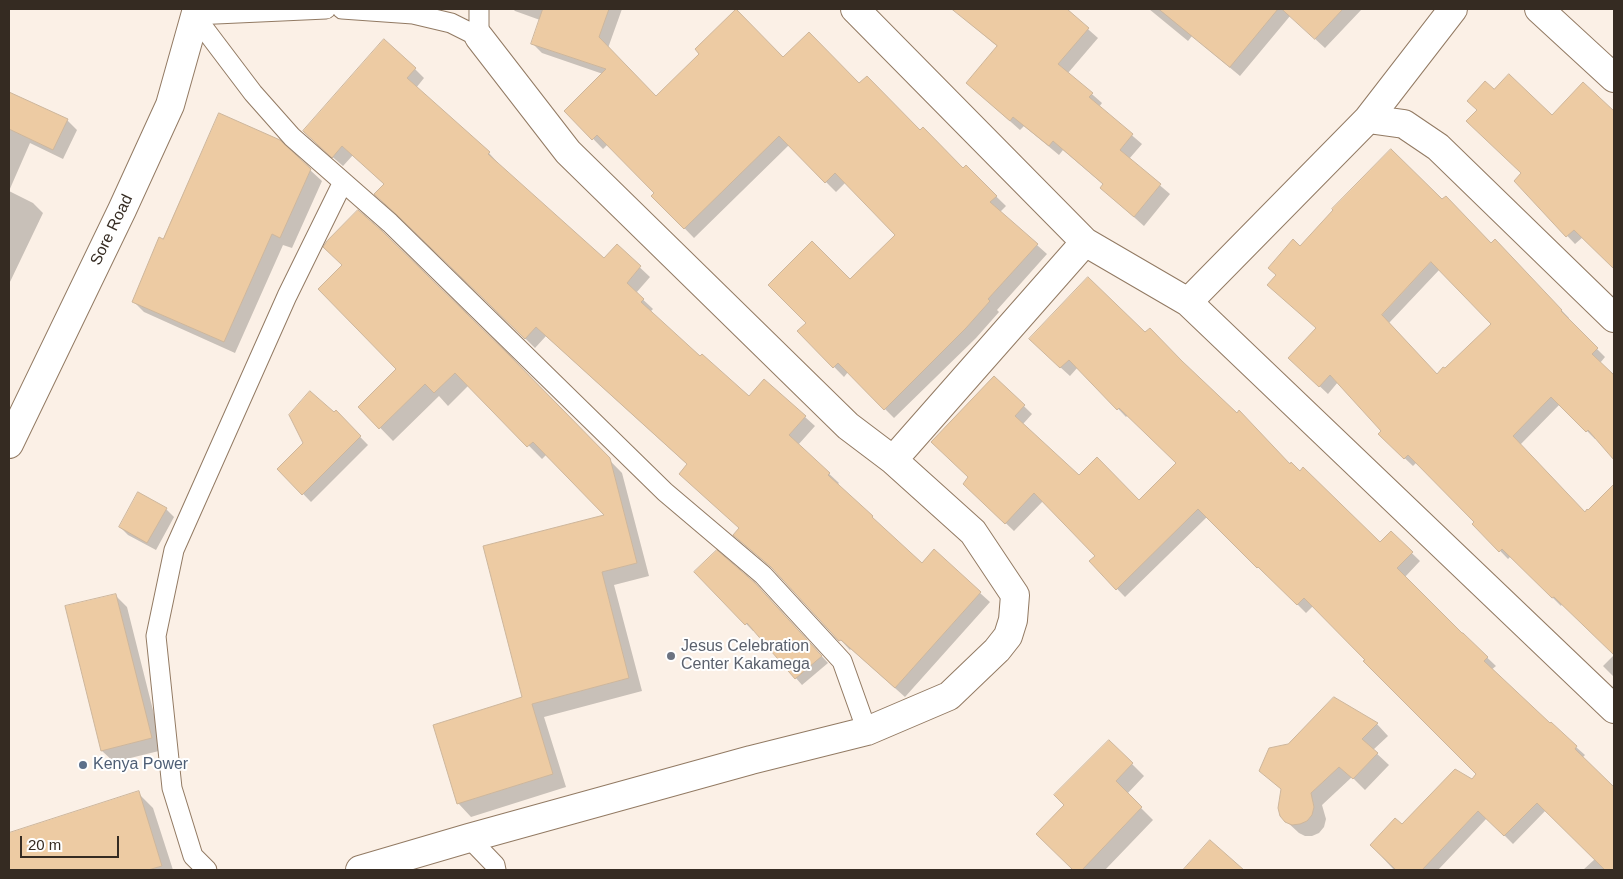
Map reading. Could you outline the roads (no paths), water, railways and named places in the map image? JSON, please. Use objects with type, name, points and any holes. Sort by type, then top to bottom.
[{"type":"street","points":[[855,9],[1085,242],[1188,302],[1614,709]]},
{"type":"street","points":[[1188,302],[1368,119],[1453,9]]},
{"type":"street","points":[[1540,9],[1614,78]]},
{"type":"street","name":"Sore Road","points":[[9,444],[122,210],[170,105],[190,11]]},
{"type":"street","points":[[360,870],[751,760],[867,731],[949,696],[997,650],[1008,636],[1013,620],[1015,595],[973,532],[893,460],[848,426],[568,152],[479,37]]},
{"type":"street","points":[[1368,119],[1404,124],[1438,147],[1614,318]]},
{"type":"street","points":[[893,460],[1085,242]]},
{"type":"lane","points":[[190,11],[326,9]]},
{"type":"lane","points":[[342,9],[412,14],[451,23],[479,37],[479,9]]},
{"type":"lane","points":[[190,11],[253,93],[292,137],[390,223],[665,492],[763,575],[842,661],[867,731]]},
{"type":"lane","points":[[207,870],[193,856],[172,788],[156,636],[174,550],[287,296],[343,182]]},
{"type":"lane","points":[[469,838],[497,869]]},
{"type":"place","name":"Jesus Celebration Center Kakamega","points":[[671,656]]},
{"type":"place","name":"Kenya Power","points":[[83,765]]}]
